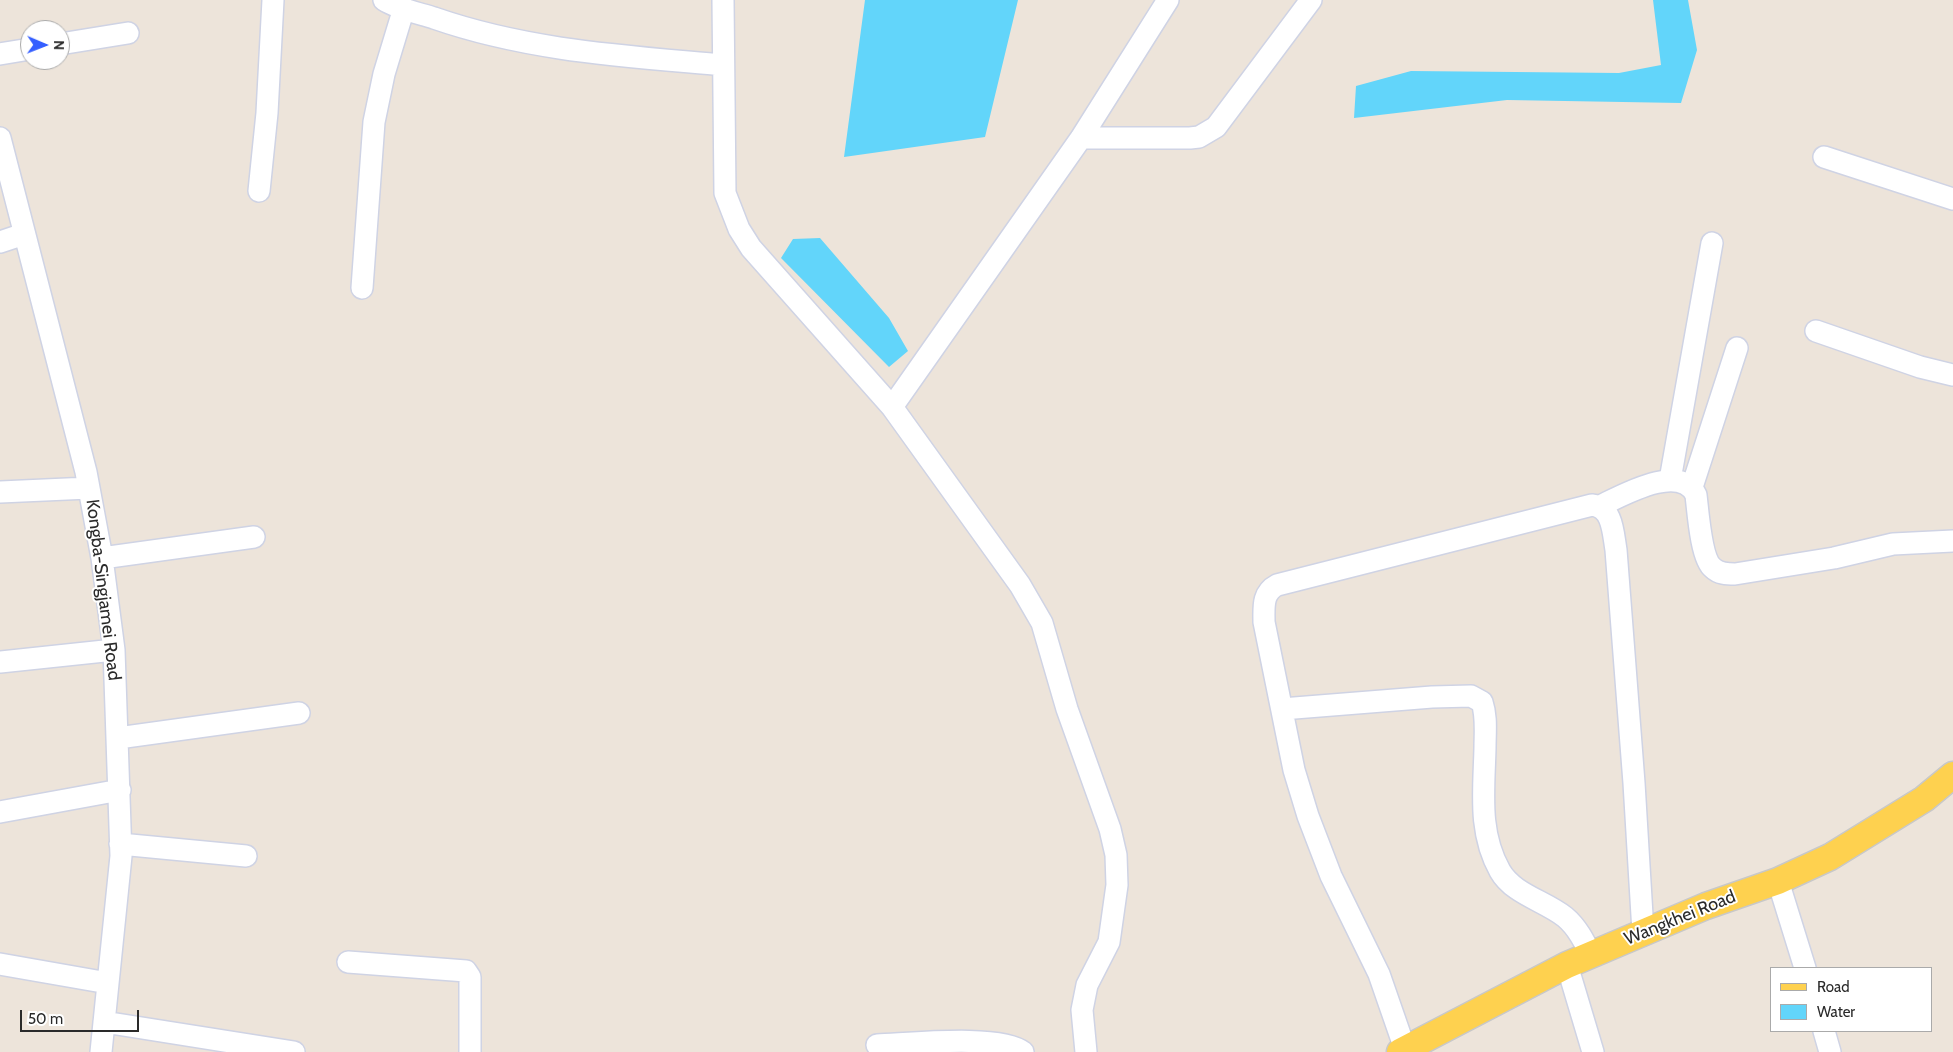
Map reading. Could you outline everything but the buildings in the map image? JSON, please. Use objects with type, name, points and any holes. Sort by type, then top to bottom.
[{"type":"main road","name":"Wangkhei Road","points":[[1416,1048],[1567,966],[1643,932],[1706,906],[1778,881],[1830,857],[1924,799],[1953,775]]},
{"type":"street","points":[[260,191],[267,113],[273,0]]},
{"type":"street","points":[[384,0],[454,25],[568,51],[723,65]]},
{"type":"street","points":[[723,0],[725,193],[739,229],[751,248],[892,407],[1020,585],[1042,623],[1067,709],[1110,829],[1117,875],[1115,913],[1109,942],[1088,984],[1082,1010],[1086,1052]]},
{"type":"street","points":[[892,407],[1081,138],[1168,0]]},
{"type":"street","points":[[1081,138],[1190,138],[1207,134],[1226,115],[1311,0]]},
{"type":"street","points":[[362,288],[374,122],[384,74],[404,8]]},
{"type":"street","points":[[70,42],[128,33]]},
{"type":"street","points":[[0,54],[20,51]]},
{"type":"street","name":"Kongba-Singjamei Road","points":[[0,138],[89,488],[102,558],[114,650],[120,790],[120,844],[117,904],[101,1052]]},
{"type":"street","points":[[1824,157],[1953,199]]},
{"type":"street","points":[[0,242],[24,234]]},
{"type":"street","points":[[1670,480],[1712,243]]},
{"type":"street","points":[[1816,331],[1920,367],[1953,375]]},
{"type":"street","points":[[1692,487],[1737,348]]},
{"type":"street","points":[[1416,1048],[1331,876],[1308,816],[1294,770],[1264,622],[1265,598],[1270,589],[1277,585],[1355,564],[1585,506],[1600,506],[1626,493],[1670,480],[1685,482],[1692,487],[1696,495],[1706,556],[1711,568],[1721,573],[1735,574],[1834,558],[1894,544],[1953,541]]},
{"type":"street","points":[[0,492],[89,488]]},
{"type":"street","points":[[1600,506],[1608,513],[1616,550],[1634,783],[1643,932]]},
{"type":"street","points":[[102,558],[254,537]]},
{"type":"street","points":[[0,662],[114,650]]},
{"type":"street","points":[[1282,709],[1432,696],[1471,696],[1482,702],[1486,725],[1483,819],[1492,853],[1501,873],[1512,885],[1564,917],[1574,926],[1591,955]]},
{"type":"street","points":[[118,738],[299,713]]},
{"type":"street","points":[[0,812],[120,790]]},
{"type":"street","points":[[120,844],[246,856]]},
{"type":"street","points":[[1778,881],[1805,967]]},
{"type":"street","points":[[348,962],[466,970],[470,977],[470,1052]]},
{"type":"street","points":[[0,964],[108,983]]},
{"type":"street","points":[[1567,966],[1593,1052]]},
{"type":"street","points":[[104,1022],[294,1052]]},
{"type":"street","points":[[1824,1032],[1830,1052]]},
{"type":"street","points":[[876,1045],[956,1042],[1002,1044],[1013,1046],[1023,1052]]},
{"type":"water","points":[[865,0],[1018,0],[985,137],[844,157]]},
{"type":"water","points":[[1653,0],[1688,0],[1697,50],[1681,103],[1507,100],[1354,118],[1356,86],[1411,71],[1619,73],[1661,65]]},
{"type":"water","points":[[820,238],[889,318],[908,351],[889,367],[781,258],[793,239]]}]
